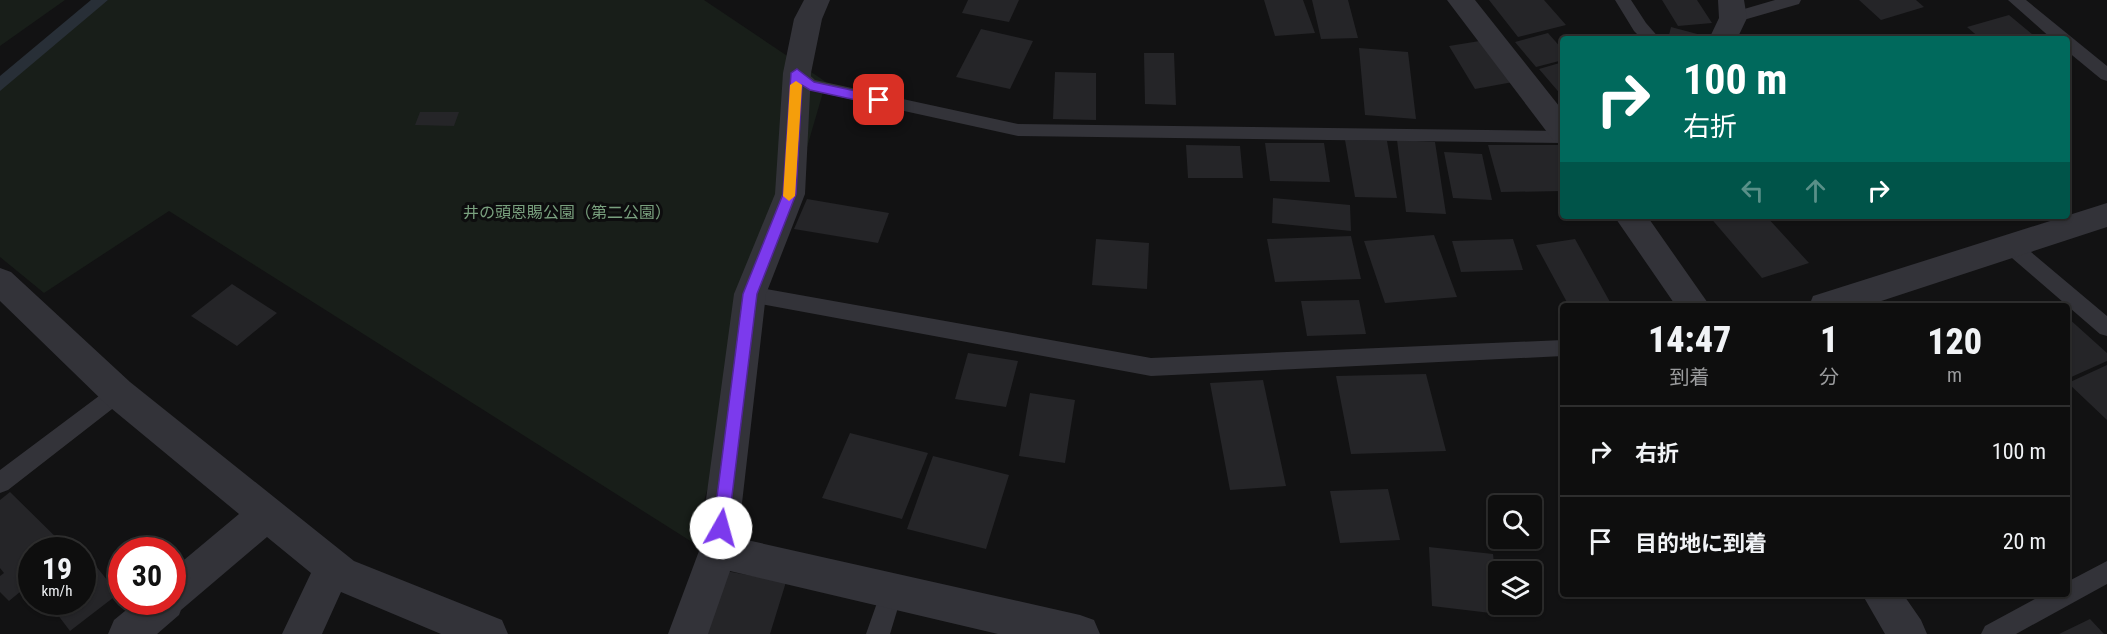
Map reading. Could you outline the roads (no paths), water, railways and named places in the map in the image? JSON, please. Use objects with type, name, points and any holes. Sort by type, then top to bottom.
[{"type":"street","points":[[688,634],[718,552],[750,294],[790,194],[797,73],[808,20],[817,0]]},
{"type":"street","points":[[1460,0],[1560,128]]},
{"type":"street","points":[[1835,303],[2107,215]]},
{"type":"street","points":[[1632,219],[1692,303]]},
{"type":"street","points":[[0,281],[118,393],[341,574],[488,634]]},
{"type":"street","points":[[186,583],[267,513]]},
{"type":"street","points":[[718,552],[1080,634]]},
{"type":"street","points":[[302,634],[333,567]]},
{"type":"street","points":[[1883,597],[1907,634]]},
{"type":"street","points":[[128,634],[150,615]]},
{"type":"lane","points":[[1623,0],[1640,27],[1649,36]]},
{"type":"lane","points":[[1729,19],[1793,0]]},
{"type":"lane","points":[[2016,0],[2059,36]]},
{"type":"lane","points":[[2070,44],[2107,75]]},
{"type":"lane","points":[[797,73],[810,85],[1018,130],[1560,137]]},
{"type":"lane","points":[[2012,247],[2107,328]]},
{"type":"lane","points":[[750,294],[1151,367],[1560,348]]},
{"type":"lane","points":[[0,483],[118,393]]},
{"type":"lane","points":[[2070,592],[2107,572]]},
{"type":"lane","points":[[878,634],[892,591]]},
{"type":"lane","points":[[1994,634],[2062,597]]},
{"type":"park label","name":"井の頭恩賜公園（第二公園）","points":[[567,212]]}]
